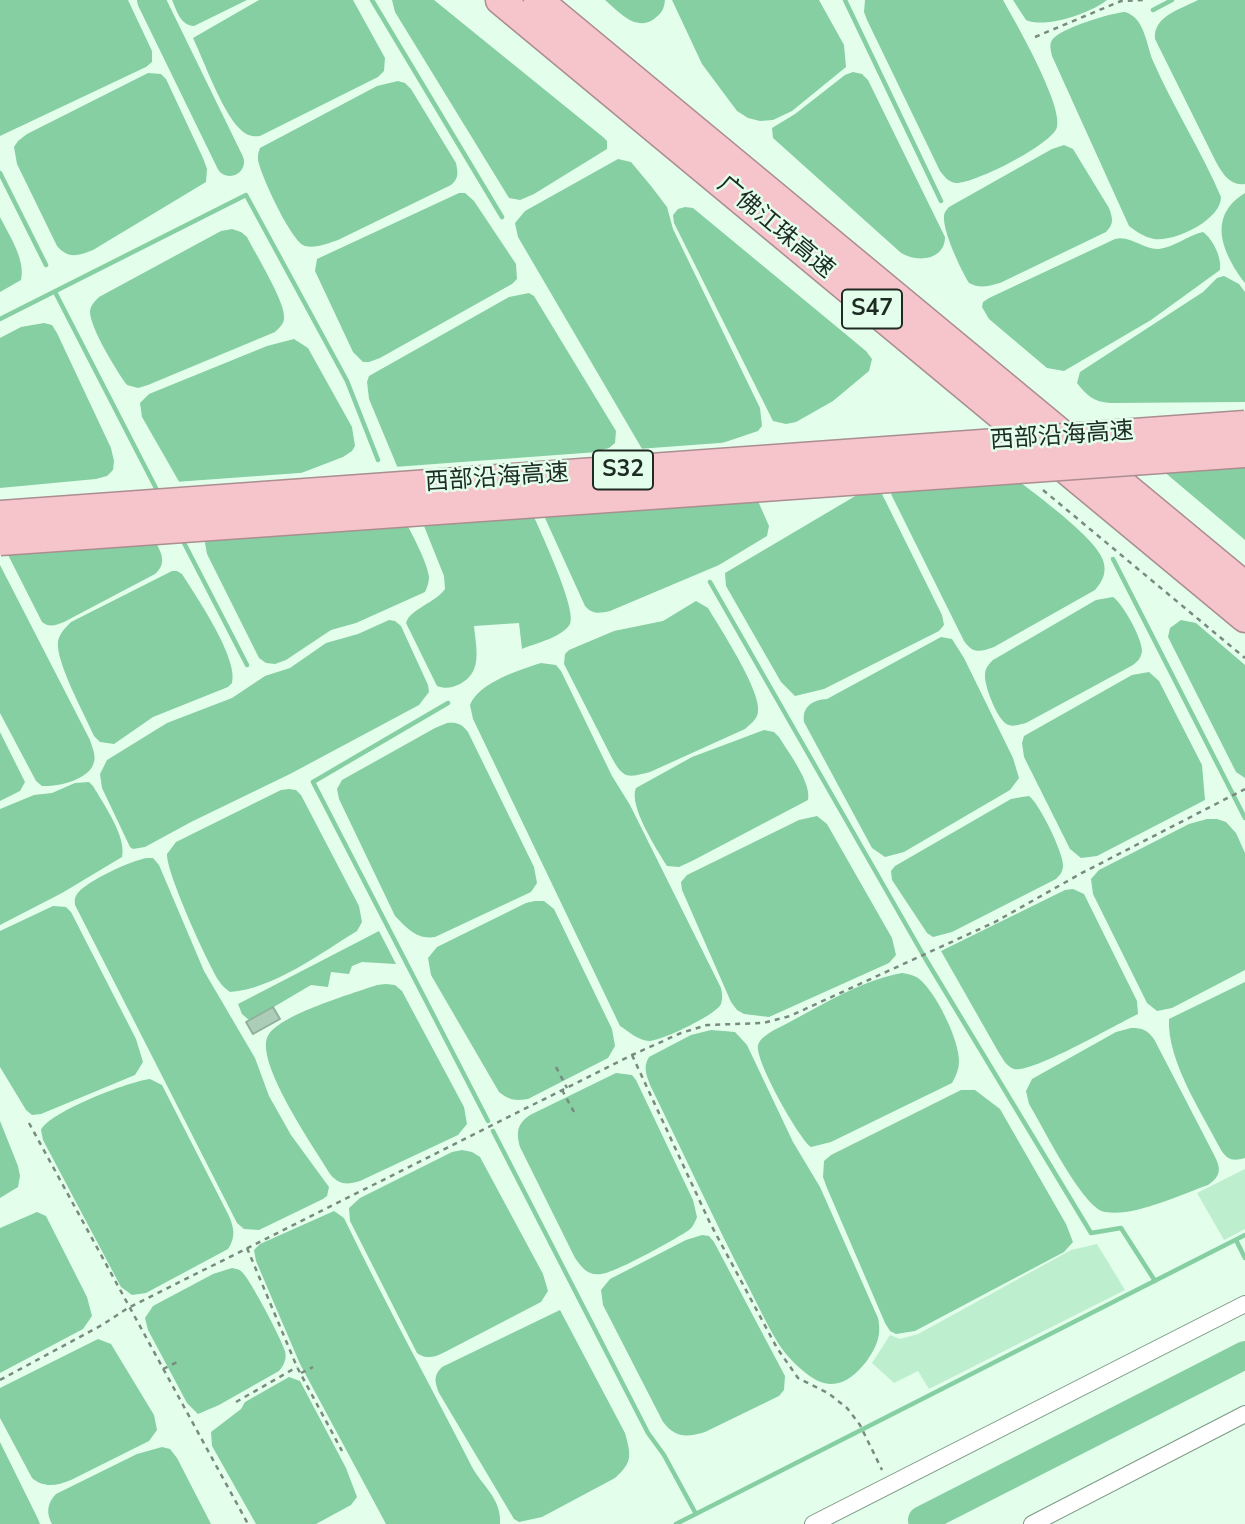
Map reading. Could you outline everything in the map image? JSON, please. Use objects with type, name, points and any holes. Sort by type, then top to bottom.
[{"type":"highway","name":"广佛江珠高速","points":[[500,0],[1245,618]]},
{"type":"highway","name":"广佛江珠高速","points":[[538,0],[1245,586]]},
{"type":"highway","name":"西部沿海高速","points":[[0,515],[1245,425]]},
{"type":"highway","name":"西部沿海高速","points":[[0,541],[1245,453]]},
{"type":"street","points":[[813,1524],[1245,1304]]},
{"type":"street","points":[[1032,1524],[1245,1414]]},
{"type":"path","points":[[1035,37],[1121,1],[1145,0]]},
{"type":"path","points":[[1038,485],[1245,658]]},
{"type":"path","points":[[0,1380],[128,1308],[632,1055],[681,1033],[707,1025],[763,1023],[790,1016],[995,922],[1080,874],[1243,790]]},
{"type":"path","points":[[632,1055],[710,1223],[790,1370],[807,1384],[828,1393],[847,1408],[860,1426],[889,1485]]},
{"type":"path","points":[[556,1067],[574,1112]]},
{"type":"path","points":[[29,1124],[248,1524]]},
{"type":"path","points":[[247,1248],[297,1367],[342,1451]]},
{"type":"path","points":[[163,1369],[179,1361]]},
{"type":"path","points":[[236,1402],[297,1367]]},
{"type":"path","points":[[300,1373],[313,1367]]},
{"type":"shaded area","points":[[0,0],[128,0],[152,51],[152,62],[0,136]]},
{"type":"shaded area","points":[[172,0],[247,0],[194,26],[182,20]]},
{"type":"shaded area","points":[[259,0],[353,0],[385,58],[384,71],[378,77],[260,136],[247,134],[227,111],[193,38]]},
{"type":"shaded area","points":[[392,0],[434,0],[603,137],[607,141],[607,149],[534,194],[520,200],[509,198],[395,12]]},
{"type":"shaded area","points":[[605,0],[665,0],[659,15],[641,23],[628,19]]},
{"type":"shaded area","points":[[672,0],[819,0],[844,45],[846,67],[792,111],[773,120],[748,118],[737,111],[702,64]]},
{"type":"shaded area","points":[[865,0],[1003,0],[1046,83],[1057,116],[1057,127],[1042,143],[1012,162],[965,182],[956,183],[949,180],[940,171],[867,20],[864,12]]},
{"type":"shaded area","points":[[1013,0],[1107,0],[1079,14],[1056,21],[1034,22],[1026,20]]},
{"type":"shaded area","points":[[1198,0],[1245,0],[1245,184],[1235,183],[1224,175],[1155,39],[1158,24],[1163,19]]},
{"type":"shaded area","points":[[1125,12],[1132,15],[1141,26],[1153,61],[1221,197],[1219,206],[1205,221],[1184,233],[1163,239],[1147,237],[1129,226],[1052,56],[1051,44],[1057,35],[1098,18]]},
{"type":"shaded area","points":[[853,72],[862,74],[868,80],[945,237],[940,251],[928,258],[913,258],[900,252],[773,138],[772,128]]},
{"type":"shaded area","points":[[148,73],[161,74],[166,79],[203,158],[207,169],[206,182],[93,250],[69,255],[57,246],[17,164],[14,147],[27,134]]},
{"type":"shaded area","points":[[398,81],[411,89],[456,163],[457,178],[451,185],[338,240],[317,246],[305,246],[292,233],[272,195],[258,162],[260,148],[377,86]]},
{"type":"shaded area","points":[[1064,145],[1073,149],[1109,208],[1112,221],[1109,229],[1000,283],[980,286],[969,283],[949,241],[944,224],[945,212],[949,207],[1052,149]]},
{"type":"shaded area","points":[[618,159],[631,162],[667,207],[673,229],[760,408],[762,426],[758,431],[672,460],[645,454],[518,237],[515,223],[525,211]]},
{"type":"shaded area","points":[[459,193],[465,193],[474,201],[516,264],[517,279],[380,358],[363,362],[353,352],[315,271],[317,259]]},
{"type":"shaded area","points":[[1245,193],[1245,283],[1225,248],[1222,224],[1225,213]]},
{"type":"shaded area","points":[[693,208],[866,351],[872,359],[869,371],[833,401],[796,422],[786,424],[773,421],[674,223],[673,215],[678,209]]},
{"type":"shaded area","points":[[0,217],[16,248],[22,272],[21,280],[0,292]]},
{"type":"shaded area","points":[[232,229],[247,237],[269,278],[283,311],[282,324],[275,332],[148,385],[138,388],[127,385],[94,327],[90,311],[93,303],[99,297],[221,231]]},
{"type":"shaded area","points":[[1203,232],[1216,249],[1220,270],[1151,320],[1064,371],[1047,368],[989,319],[982,307],[983,302],[989,298],[1115,239],[1126,239],[1159,249]]},
{"type":"shaded area","points":[[1224,276],[1239,284],[1245,292],[1245,402],[1110,403],[1091,397],[1077,383],[1080,372],[1203,292],[1217,278]]},
{"type":"shaded area","points":[[529,293],[534,296],[616,431],[615,443],[609,448],[412,502],[369,399],[369,376],[509,297]]},
{"type":"shaded area","points":[[44,323],[52,325],[57,333],[111,448],[113,470],[107,476],[96,479],[0,488],[0,338],[21,327]]},
{"type":"shaded area","points":[[294,339],[308,348],[352,427],[355,446],[343,457],[197,513],[142,417],[140,403],[149,394],[267,346]]},
{"type":"shaded area","points":[[984,455],[1068,520],[1096,549],[1105,568],[1102,580],[1095,590],[994,647],[977,651],[964,641],[891,494]]},
{"type":"shaded area","points":[[1245,460],[1245,540],[1156,465]]},
{"type":"shaded area","points":[[743,467],[769,526],[767,536],[719,565],[610,611],[594,612],[585,606],[535,496]]},
{"type":"shaded area","points":[[383,481],[423,556],[429,577],[425,592],[356,623],[331,630],[286,660],[275,664],[266,663],[259,658],[207,554],[205,543],[208,537]]},
{"type":"shaded area","points":[[877,491],[882,494],[942,615],[944,625],[939,631],[824,689],[795,696],[781,682],[726,586],[725,573],[857,495]]},
{"type":"shaded area","points":[[529,506],[563,585],[571,616],[570,624],[555,636],[522,649],[519,623],[474,626],[477,651],[472,673],[457,685],[446,688],[437,686],[406,623],[412,614],[445,589],[444,576],[424,526],[424,518]]},
{"type":"shaded area","points":[[153,538],[161,552],[162,561],[155,574],[55,625],[42,622],[0,539]]},
{"type":"shaded area","points":[[0,565],[90,740],[94,762],[86,773],[72,781],[42,786],[36,781],[0,713]]},
{"type":"shaded area","points":[[172,571],[182,574],[215,628],[229,659],[232,683],[153,717],[114,744],[100,742],[94,736],[66,674],[58,650],[59,638],[71,622]]},
{"type":"shaded area","points":[[1113,597],[1127,614],[1139,638],[1142,651],[1138,661],[1026,723],[1013,726],[1005,723],[996,711],[985,680],[986,668],[990,663],[1096,600]]},
{"type":"shaded area","points":[[696,601],[708,608],[739,660],[754,690],[757,715],[745,729],[650,772],[632,776],[624,774],[613,760],[564,664],[565,654],[614,631],[663,621]]},
{"type":"shaded area","points":[[389,620],[401,626],[428,685],[429,692],[419,705],[145,847],[130,847],[102,788],[100,774],[107,760],[167,723],[232,698],[265,676],[290,668],[326,643],[358,634]]},
{"type":"shaded area","points":[[1181,620],[1196,623],[1245,665],[1245,778],[1236,772],[1168,637],[1170,628]]},
{"type":"shaded area","points":[[941,637],[952,639],[964,658],[1013,758],[1019,778],[1010,790],[904,852],[885,857],[872,848],[804,722],[805,712],[813,702],[827,699]]},
{"type":"shaded area","points":[[541,663],[556,665],[561,671],[721,988],[722,1002],[717,1009],[665,1037],[649,1041],[620,1026],[473,719],[470,705],[482,690],[501,678]]},
{"type":"shaded area","points":[[1149,672],[1159,681],[1202,765],[1205,800],[1097,856],[1081,858],[1070,849],[1024,757],[1024,736],[1132,675]]},
{"type":"shaded area","points":[[447,723],[459,724],[468,732],[534,867],[537,883],[531,892],[435,937],[423,937],[395,916],[339,799],[337,789],[342,780]]},
{"type":"shaded area","points":[[764,730],[774,732],[779,737],[793,759],[806,785],[808,800],[692,861],[679,867],[667,866],[640,816],[636,805],[636,788],[692,757]]},
{"type":"shaded area","points":[[0,732],[25,782],[20,791],[0,801]]},
{"type":"shaded area","points":[[89,782],[118,830],[123,849],[122,857],[62,893],[0,925],[0,809],[34,795],[52,793],[75,783]]},
{"type":"shaded area","points":[[281,790],[296,790],[301,795],[359,906],[362,922],[357,931],[296,969],[263,984],[230,992],[213,971],[197,937],[173,879],[167,854],[176,842]]},
{"type":"shaded area","points":[[1029,796],[1050,828],[1062,859],[1061,873],[1056,879],[952,932],[933,937],[927,933],[892,880],[891,871],[895,866],[1011,799]]},
{"type":"shaded area","points":[[817,816],[827,824],[892,938],[896,955],[889,963],[769,1017],[744,1014],[731,1002],[682,890],[681,882],[687,875],[799,820]]},
{"type":"shaded area","points":[[1207,819],[1226,822],[1236,833],[1245,853],[1245,970],[1172,1008],[1157,1011],[1147,1003],[1093,894],[1091,879],[1099,870],[1189,824]]},
{"type":"shaded area","points":[[153,858],[159,865],[204,971],[255,1058],[269,1096],[291,1135],[329,1187],[327,1196],[323,1199],[259,1230],[244,1229],[237,1223],[75,905],[77,894],[89,884],[120,867]]},
{"type":"shaded area","points":[[1073,889],[1084,894],[1137,1001],[1138,1014],[1038,1064],[1014,1069],[999,1053],[941,951],[1065,890]]},
{"type":"shaded area","points":[[535,901],[544,901],[554,909],[612,1029],[615,1046],[608,1058],[528,1099],[516,1100],[499,1092],[431,975],[428,958],[437,947]]},
{"type":"shaded area","points":[[53,906],[66,907],[71,912],[136,1039],[143,1062],[135,1075],[41,1114],[32,1115],[26,1110],[0,1067],[0,931]]},
{"type":"shaded area","points":[[379,931],[396,964],[362,962],[352,966],[349,974],[331,972],[328,987],[311,985],[250,1021],[242,1014],[238,1004]]},
{"type":"shaded area","points":[[902,973],[916,977],[925,984],[945,1017],[955,1042],[959,1062],[952,1083],[831,1142],[811,1147],[797,1130],[778,1098],[763,1066],[759,1043],[774,1030],[836,997],[869,982]]},
{"type":"shaded area","points":[[1245,982],[1245,1158],[1234,1160],[1221,1150],[1187,1086],[1174,1052],[1169,1019]]},
{"type":"shaded area","points":[[386,984],[395,985],[402,991],[464,1107],[467,1124],[458,1135],[360,1181],[344,1183],[330,1174],[288,1104],[269,1063],[266,1046],[269,1034],[288,1019],[335,999]]},
{"type":"shaded area","points":[[1131,1028],[1144,1030],[1154,1039],[1216,1158],[1219,1172],[1208,1185],[1157,1204],[1117,1213],[1105,1212],[1086,1197],[1075,1182],[1029,1104],[1026,1091],[1032,1079],[1116,1032]]},
{"type":"shaded area","points":[[711,1030],[735,1032],[747,1045],[793,1142],[820,1187],[878,1318],[879,1336],[873,1352],[861,1368],[844,1381],[831,1384],[816,1380],[795,1363],[778,1343],[650,1085],[646,1074],[649,1057],[691,1035]]},
{"type":"shaded area","points":[[616,1073],[632,1075],[636,1080],[693,1200],[697,1217],[690,1229],[672,1241],[619,1268],[592,1274],[575,1258],[520,1147],[518,1133],[522,1122],[530,1115]]},
{"type":"shaded area","points":[[150,1079],[162,1085],[229,1216],[233,1236],[228,1249],[146,1293],[132,1295],[121,1287],[43,1140],[41,1130],[47,1123],[74,1106],[109,1091]]},
{"type":"shaded area","points":[[961,1090],[975,1090],[1000,1109],[1066,1224],[1073,1242],[1064,1252],[915,1331],[896,1334],[890,1331],[885,1323],[827,1188],[823,1177],[824,1161],[831,1155]]},
{"type":"shaded area","points":[[0,1121],[20,1176],[18,1187],[0,1198]]},
{"type":"shaded area","points":[[462,1150],[480,1157],[543,1274],[548,1291],[541,1302],[441,1354],[424,1356],[417,1353],[350,1221],[349,1208],[360,1198],[452,1152]]},
{"type":"shaded area","points":[[1245,1169],[1245,1229],[1224,1240],[1197,1193]]},
{"type":"shaded area","points":[[334,1211],[344,1218],[474,1471],[498,1506],[500,1524],[386,1524],[300,1364],[256,1261],[254,1250],[260,1244]]},
{"type":"shaded area","points":[[37,1212],[46,1216],[87,1297],[92,1316],[83,1329],[0,1373],[0,1228]]},
{"type":"shaded area","points":[[702,1235],[709,1236],[714,1242],[785,1376],[784,1390],[779,1396],[705,1432],[686,1435],[672,1431],[663,1422],[603,1305],[601,1290],[610,1279],[686,1240]]},
{"type":"shaded area","points":[[1097,1244],[1125,1290],[929,1389],[918,1371],[894,1383],[872,1363],[890,1335],[900,1339],[918,1334],[1071,1250]]},
{"type":"shaded area","points":[[232,1268],[238,1269],[246,1277],[265,1310],[283,1345],[284,1364],[279,1371],[198,1414],[187,1403],[148,1330],[145,1318],[153,1306],[213,1274]]},
{"type":"shaded area","points":[[560,1310],[625,1433],[629,1458],[615,1478],[542,1517],[519,1522],[514,1519],[439,1393],[436,1376],[442,1367]]},
{"type":"shaded area","points":[[98,1339],[111,1344],[154,1415],[157,1430],[149,1441],[71,1480],[46,1485],[32,1478],[0,1418],[0,1388]]},
{"type":"shaded area","points":[[289,1377],[300,1381],[346,1468],[357,1497],[351,1505],[316,1524],[256,1524],[212,1446],[211,1432],[241,1409],[245,1402]]},
{"type":"shaded area","points":[[0,1442],[38,1519],[40,1524],[0,1524]]},
{"type":"shaded area","points":[[162,1447],[170,1449],[177,1458],[211,1524],[52,1524],[48,1508],[56,1494],[137,1454]]},
{"type":"pier","points":[[740,442],[673,464],[643,456],[638,449]]},
{"type":"pier","points":[[611,451],[412,505],[394,467]]},
{"type":"pier","points":[[313,472],[197,517],[175,482]]},
{"type":"building","points":[[273,1007],[280,1019],[253,1034],[246,1022]]},
{"type":"waterway","points":[[151,0],[230,162]]},
{"type":"waterway","points":[[372,0],[502,217]]},
{"type":"waterway","points":[[845,0],[941,201]]},
{"type":"waterway","points":[[1153,10],[1172,0]]},
{"type":"waterway","points":[[0,173],[46,265]]},
{"type":"waterway","points":[[0,319],[246,195],[347,381],[378,460]]},
{"type":"waterway","points":[[55,292],[159,494]]},
{"type":"waterway","points":[[182,539],[247,665]]},
{"type":"waterway","points":[[1113,559],[1245,818]]},
{"type":"waterway","points":[[710,582],[925,958],[1091,1233],[1121,1228],[1155,1281]]},
{"type":"waterway","points":[[448,703],[313,782],[488,1121]]},
{"type":"waterway","points":[[493,1131],[648,1433],[664,1455],[696,1514]]},
{"type":"waterway","points":[[676,1524],[1245,1235]]},
{"type":"waterway","points":[[1236,1240],[1245,1258]]},
{"type":"waterway","points":[[922,1520],[1245,1355]]},
{"type":"waterway","points":[[922,1520],[924,1524]]}]
